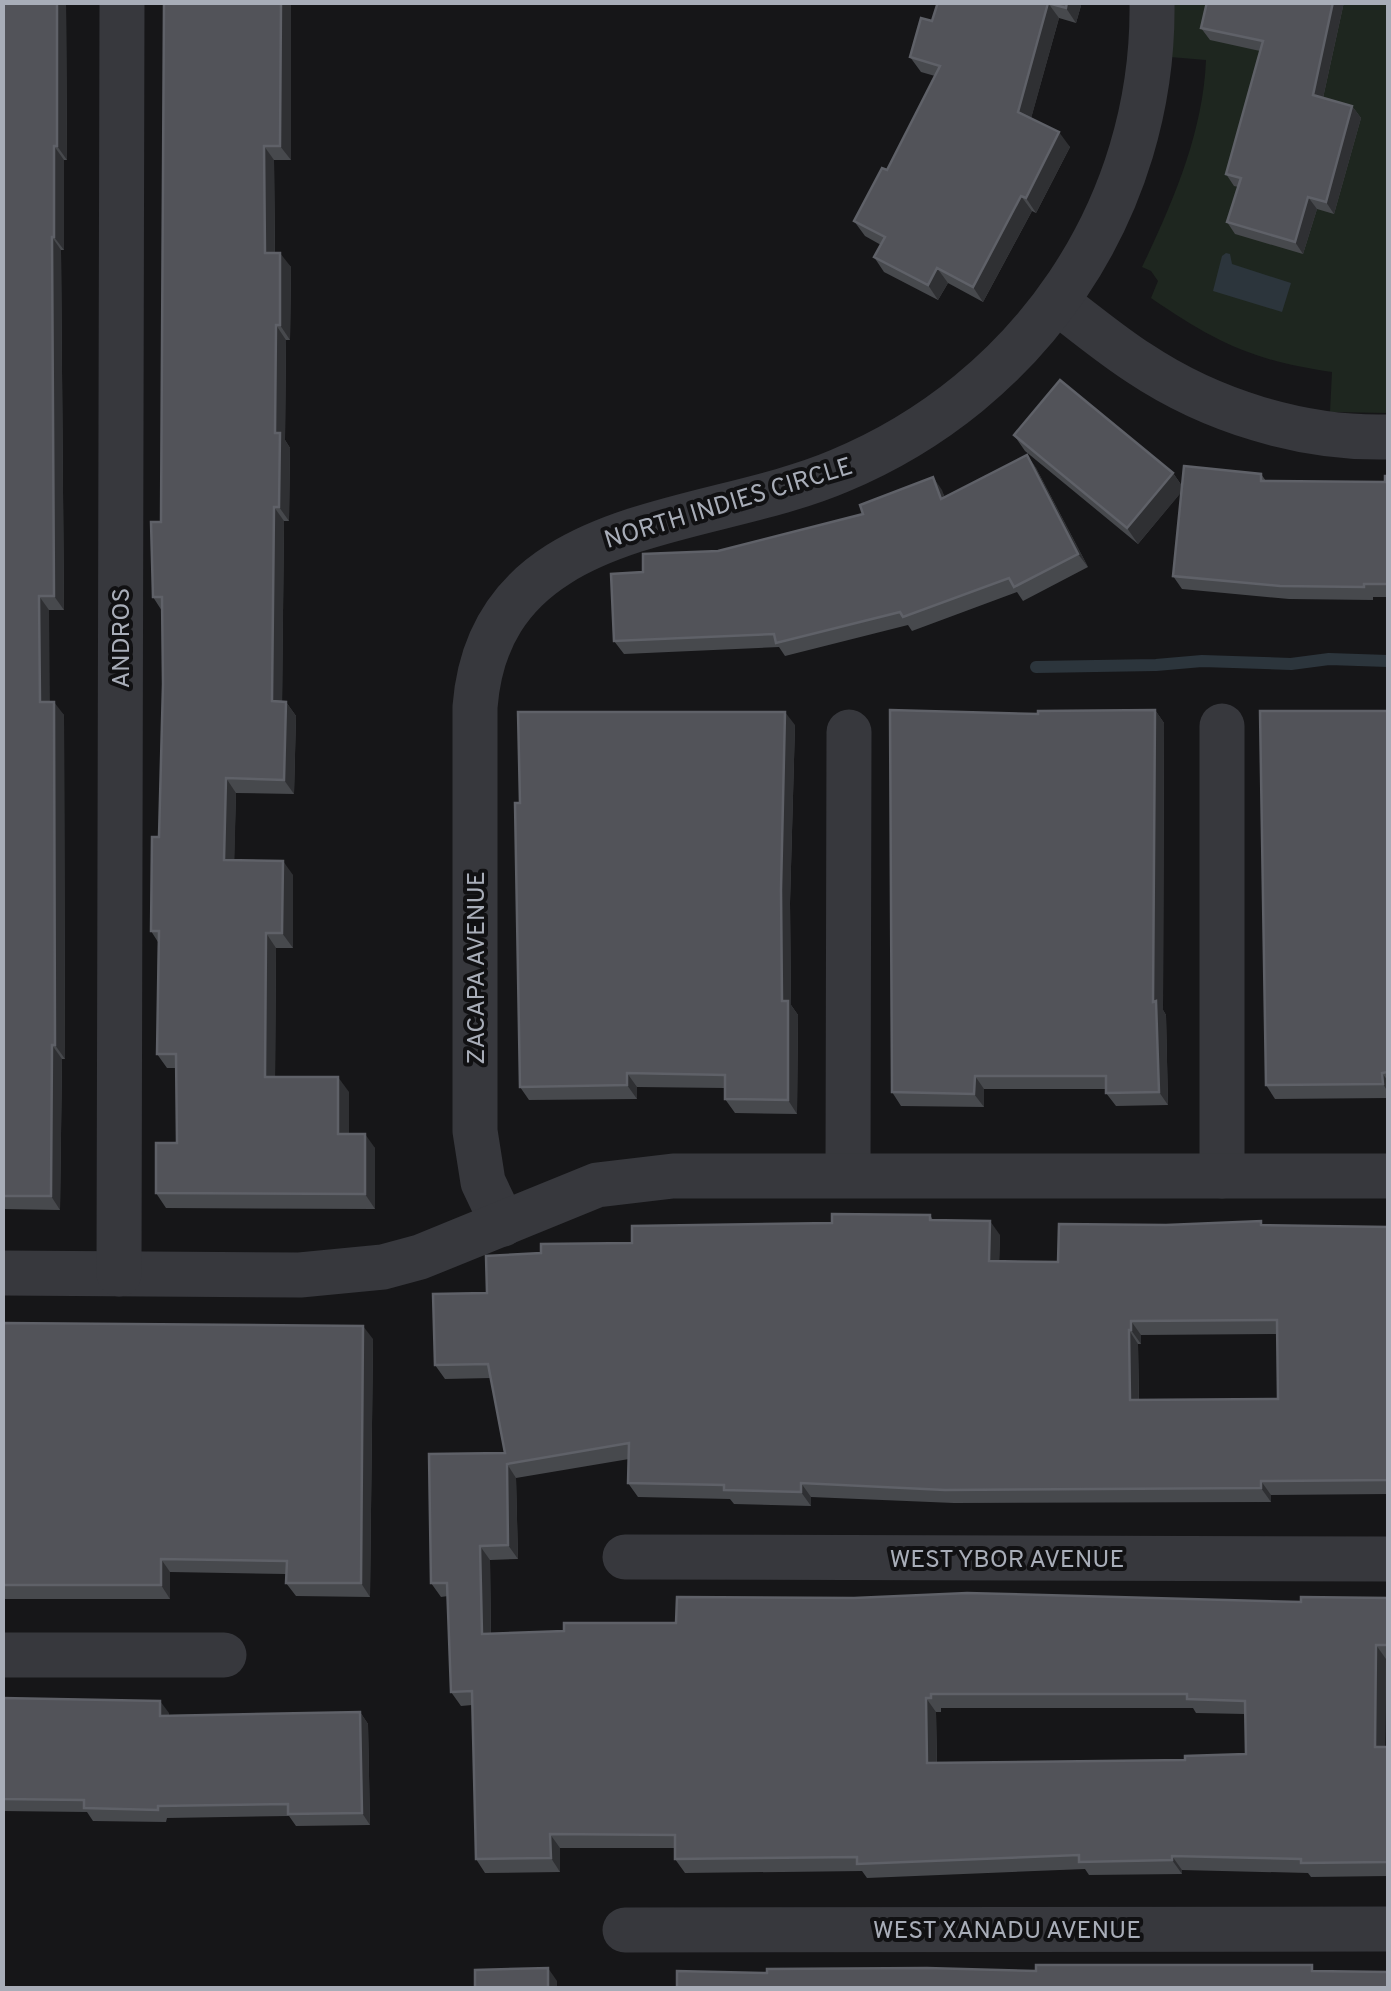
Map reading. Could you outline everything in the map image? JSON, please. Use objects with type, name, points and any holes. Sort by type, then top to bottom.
[{"type":"street","name":"ANDROS","points":[[119,1274],[122,2]]},
{"type":"street","name":"NORTH INDIES CIRCLE","points":[[475,708],[479,672],[492,635],[532,583],[554,565],[631,531],[838,472],[946,412],[994,372],[1058,303],[1105,220],[1125,174],[1140,127],[1149,79],[1152,2]]},
{"type":"street","points":[[1058,303],[1138,362],[1180,388],[1230,410],[1330,434],[1388,437]]},
{"type":"street","name":"ZACAPA AVENUE","points":[[475,708],[476,1144],[484,1182],[503,1224]]},
{"type":"street","points":[[1222,726],[1222,1176]]},
{"type":"street","points":[[848,1173],[850,732]]},
{"type":"street","points":[[2,1273],[343,1272],[420,1256],[568,1196],[628,1179],[848,1173],[1388,1176]]},
{"type":"street","name":"WEST YBOR AVENUE","points":[[625,1558],[1388,1559]]},
{"type":"street","points":[[2,1655],[224,1655]]},
{"type":"street","name":"WEST XANADU AVENUE","points":[[626,1930],[1388,1929]]},
{"type":"shaded area","points":[[1169,3],[1388,3],[1388,413],[1330,412],[1332,372],[1280,362],[1236,347],[1195,327],[1151,298],[1158,281],[1142,267],[1193,140],[1206,60],[1170,57]]},
{"type":"shaded area","points":[[1226,253],[1230,254],[1232,264],[1291,283],[1282,312],[1213,291]]},
{"type":"building","points":[[2,2],[57,2],[57,146],[52,237],[54,596],[39,596],[40,702],[54,702],[55,1045],[51,1196],[2,1196]]},
{"type":"building","points":[[164,2],[281,2],[280,146],[264,146],[265,253],[280,253],[275,433],[280,433],[279,507],[274,507],[272,701],[286,702],[284,780],[226,778],[224,860],[283,861],[282,933],[266,933],[265,1077],[338,1077],[338,1134],[365,1134],[365,1194],[156,1193],[156,1143],[177,1143],[176,1054],[157,1054],[159,931],[151,931],[152,837],[159,837],[163,684],[162,597],[153,597],[151,522],[161,522]]},
{"type":"building","points":[[938,2],[1067,2],[1066,8],[1048,3],[1018,112],[1059,132],[1026,198],[1021,196],[973,287],[937,268],[928,285],[874,257],[885,237],[854,221],[882,168],[887,170],[940,66],[910,57],[921,18],[932,21]]},
{"type":"building","points":[[1207,2],[1333,2],[1313,95],[1352,106],[1326,202],[1308,197],[1295,242],[1227,222],[1241,178],[1226,174],[1263,41],[1201,28]]},
{"type":"building","points":[[1060,380],[1173,473],[1127,528],[1014,435]]},
{"type":"building","points":[[1027,455],[1078,554],[1014,587],[1009,578],[903,617],[900,612],[776,643],[774,634],[614,641],[611,574],[643,572],[643,554],[718,551],[863,514],[860,505],[933,477],[941,499]]},
{"type":"building","points":[[1184,466],[1261,474],[1261,481],[1385,482],[1388,476],[1388,584],[1280,586],[1173,576]]},
{"type":"building","points":[[890,710],[1038,714],[1155,710],[1153,1002],[1156,1001],[1159,1092],[1106,1093],[1106,1076],[975,1076],[974,1094],[892,1092]]},
{"type":"building","points":[[1260,711],[1388,711],[1388,1072],[1382,1073],[1383,1084],[1266,1085]]},
{"type":"building","points":[[518,712],[785,712],[781,890],[782,1001],[788,1001],[788,1100],[725,1099],[725,1075],[627,1073],[627,1085],[520,1087],[515,803],[520,803]]},
{"type":"building","points":[[832,1214],[930,1215],[930,1220],[990,1221],[989,1261],[1058,1262],[1059,1224],[1261,1221],[1261,1225],[1388,1227],[1388,1480],[1261,1481],[1261,1488],[945,1490],[801,1483],[801,1492],[724,1490],[724,1485],[628,1483],[629,1443],[507,1464],[508,1545],[480,1546],[482,1634],[564,1631],[564,1623],[676,1623],[677,1597],[854,1598],[967,1593],[1301,1602],[1301,1597],[1388,1598],[1388,1645],[1376,1645],[1375,1747],[1388,1747],[1388,1862],[1301,1863],[1301,1859],[1172,1856],[1172,1860],[1079,1862],[1079,1855],[857,1864],[857,1857],[675,1859],[675,1835],[550,1834],[551,1858],[476,1859],[472,1691],[451,1692],[447,1583],[431,1583],[429,1454],[505,1453],[488,1364],[435,1365],[433,1294],[487,1293],[486,1256],[541,1253],[541,1244],[632,1243],[632,1226],[832,1223]],"holes":[[[1277,1320],[1278,1399],[1130,1400],[1131,1321]],[[931,1694],[1187,1694],[1187,1699],[1245,1701],[1246,1754],[1185,1756],[1185,1760],[927,1763],[926,1698],[931,1698]]]},
{"type":"building","points":[[2,1323],[363,1326],[361,1583],[286,1583],[287,1561],[161,1559],[161,1585],[2,1585]]},
{"type":"building","points":[[2,1698],[160,1701],[160,1716],[360,1712],[362,1813],[288,1814],[288,1804],[158,1806],[158,1810],[84,1808],[84,1800],[2,1799]]},
{"type":"building","points":[[1036,1965],[1312,1965],[1312,1971],[1388,1972],[1388,1988],[677,1988],[677,1971],[1036,1971]]},
{"type":"building","points":[[548,1968],[548,1988],[475,1988],[475,1970]]},
{"type":"waterway","points":[[1036,667],[1202,661],[1388,661]]}]
